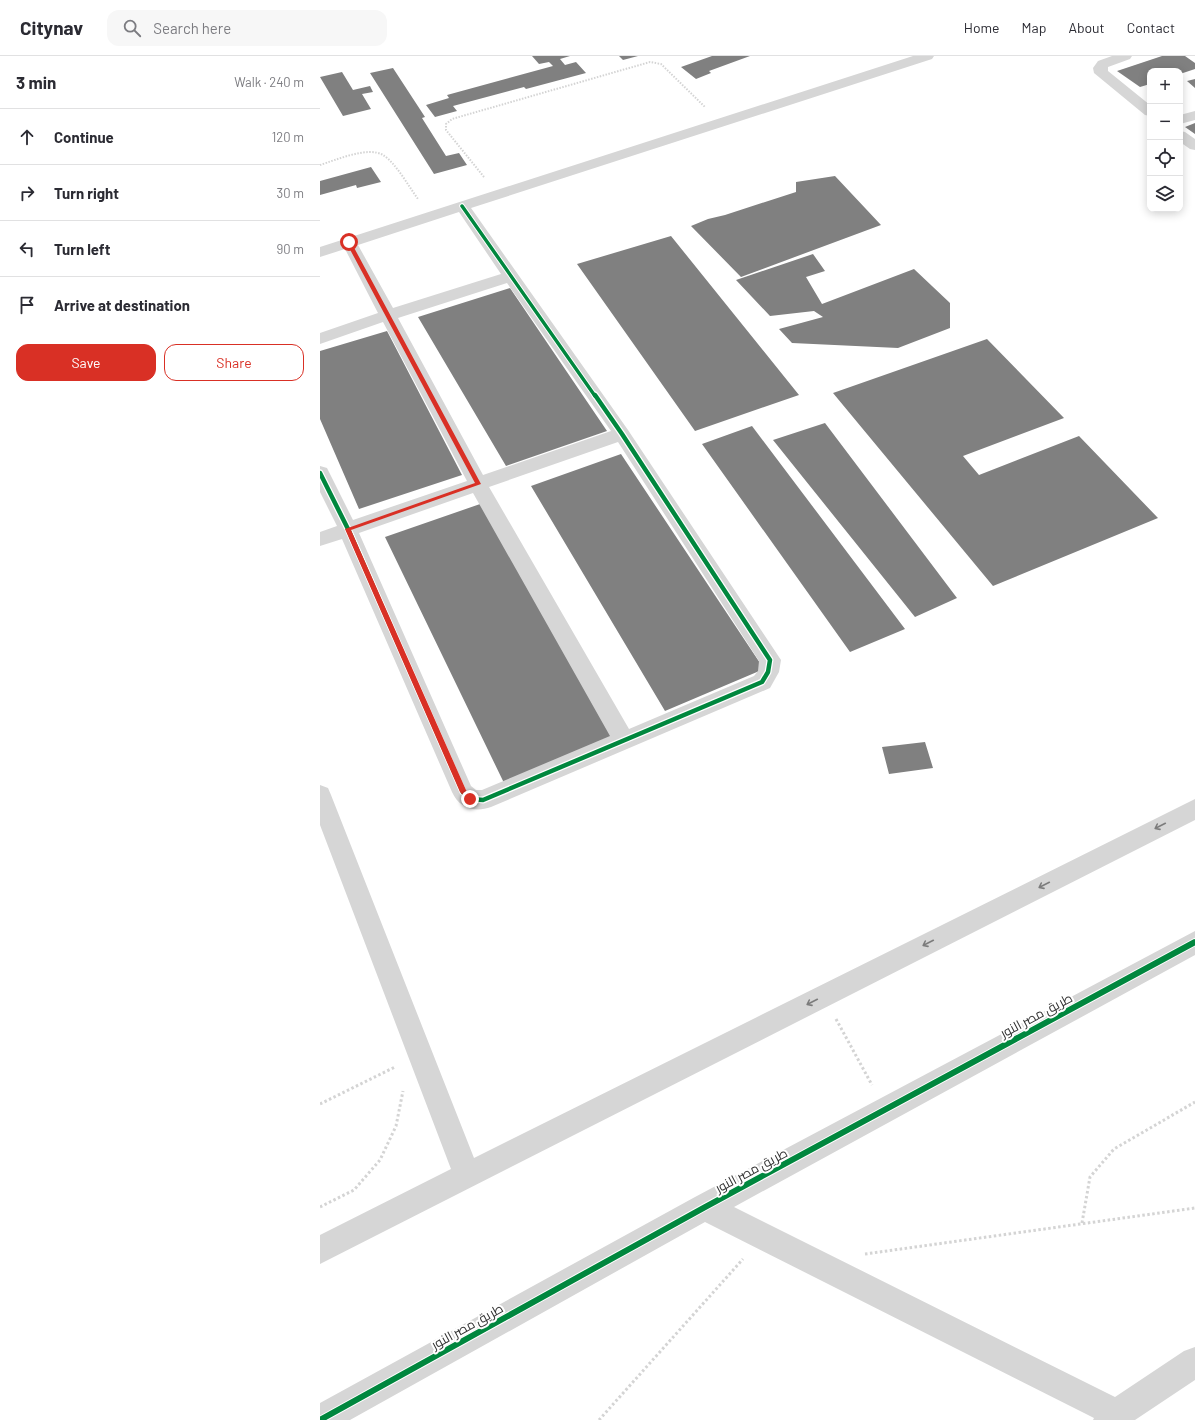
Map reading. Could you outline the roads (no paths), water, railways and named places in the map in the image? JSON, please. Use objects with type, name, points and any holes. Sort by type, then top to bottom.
[{"type":"street","points":[[320,252],[927,56]]},
{"type":"street","points":[[1125,56],[1103,64],[1100,68],[1102,73],[1147,110]]},
{"type":"street","points":[[1183,119],[1195,115]]},
{"type":"street","points":[[1183,137],[1195,146]]},
{"type":"street","points":[[320,472],[348,529],[463,792],[470,799],[483,800],[762,682],[768,672],[770,660],[622,434],[462,206]]},
{"type":"street","points":[[349,242],[478,484],[624,740]]},
{"type":"street","points":[[320,339],[388,315],[511,276]]},
{"type":"street","points":[[320,539],[622,434]]},
{"type":"street","points":[[320,795],[466,1175]]},
{"type":"street","points":[[320,1250],[466,1175],[1195,809]]},
{"type":"street","name":"طريق مصر النور","points":[[320,1420],[706,1207],[1195,942]]},
{"type":"street","points":[[706,1207],[1112,1417],[1195,1362]]}]
